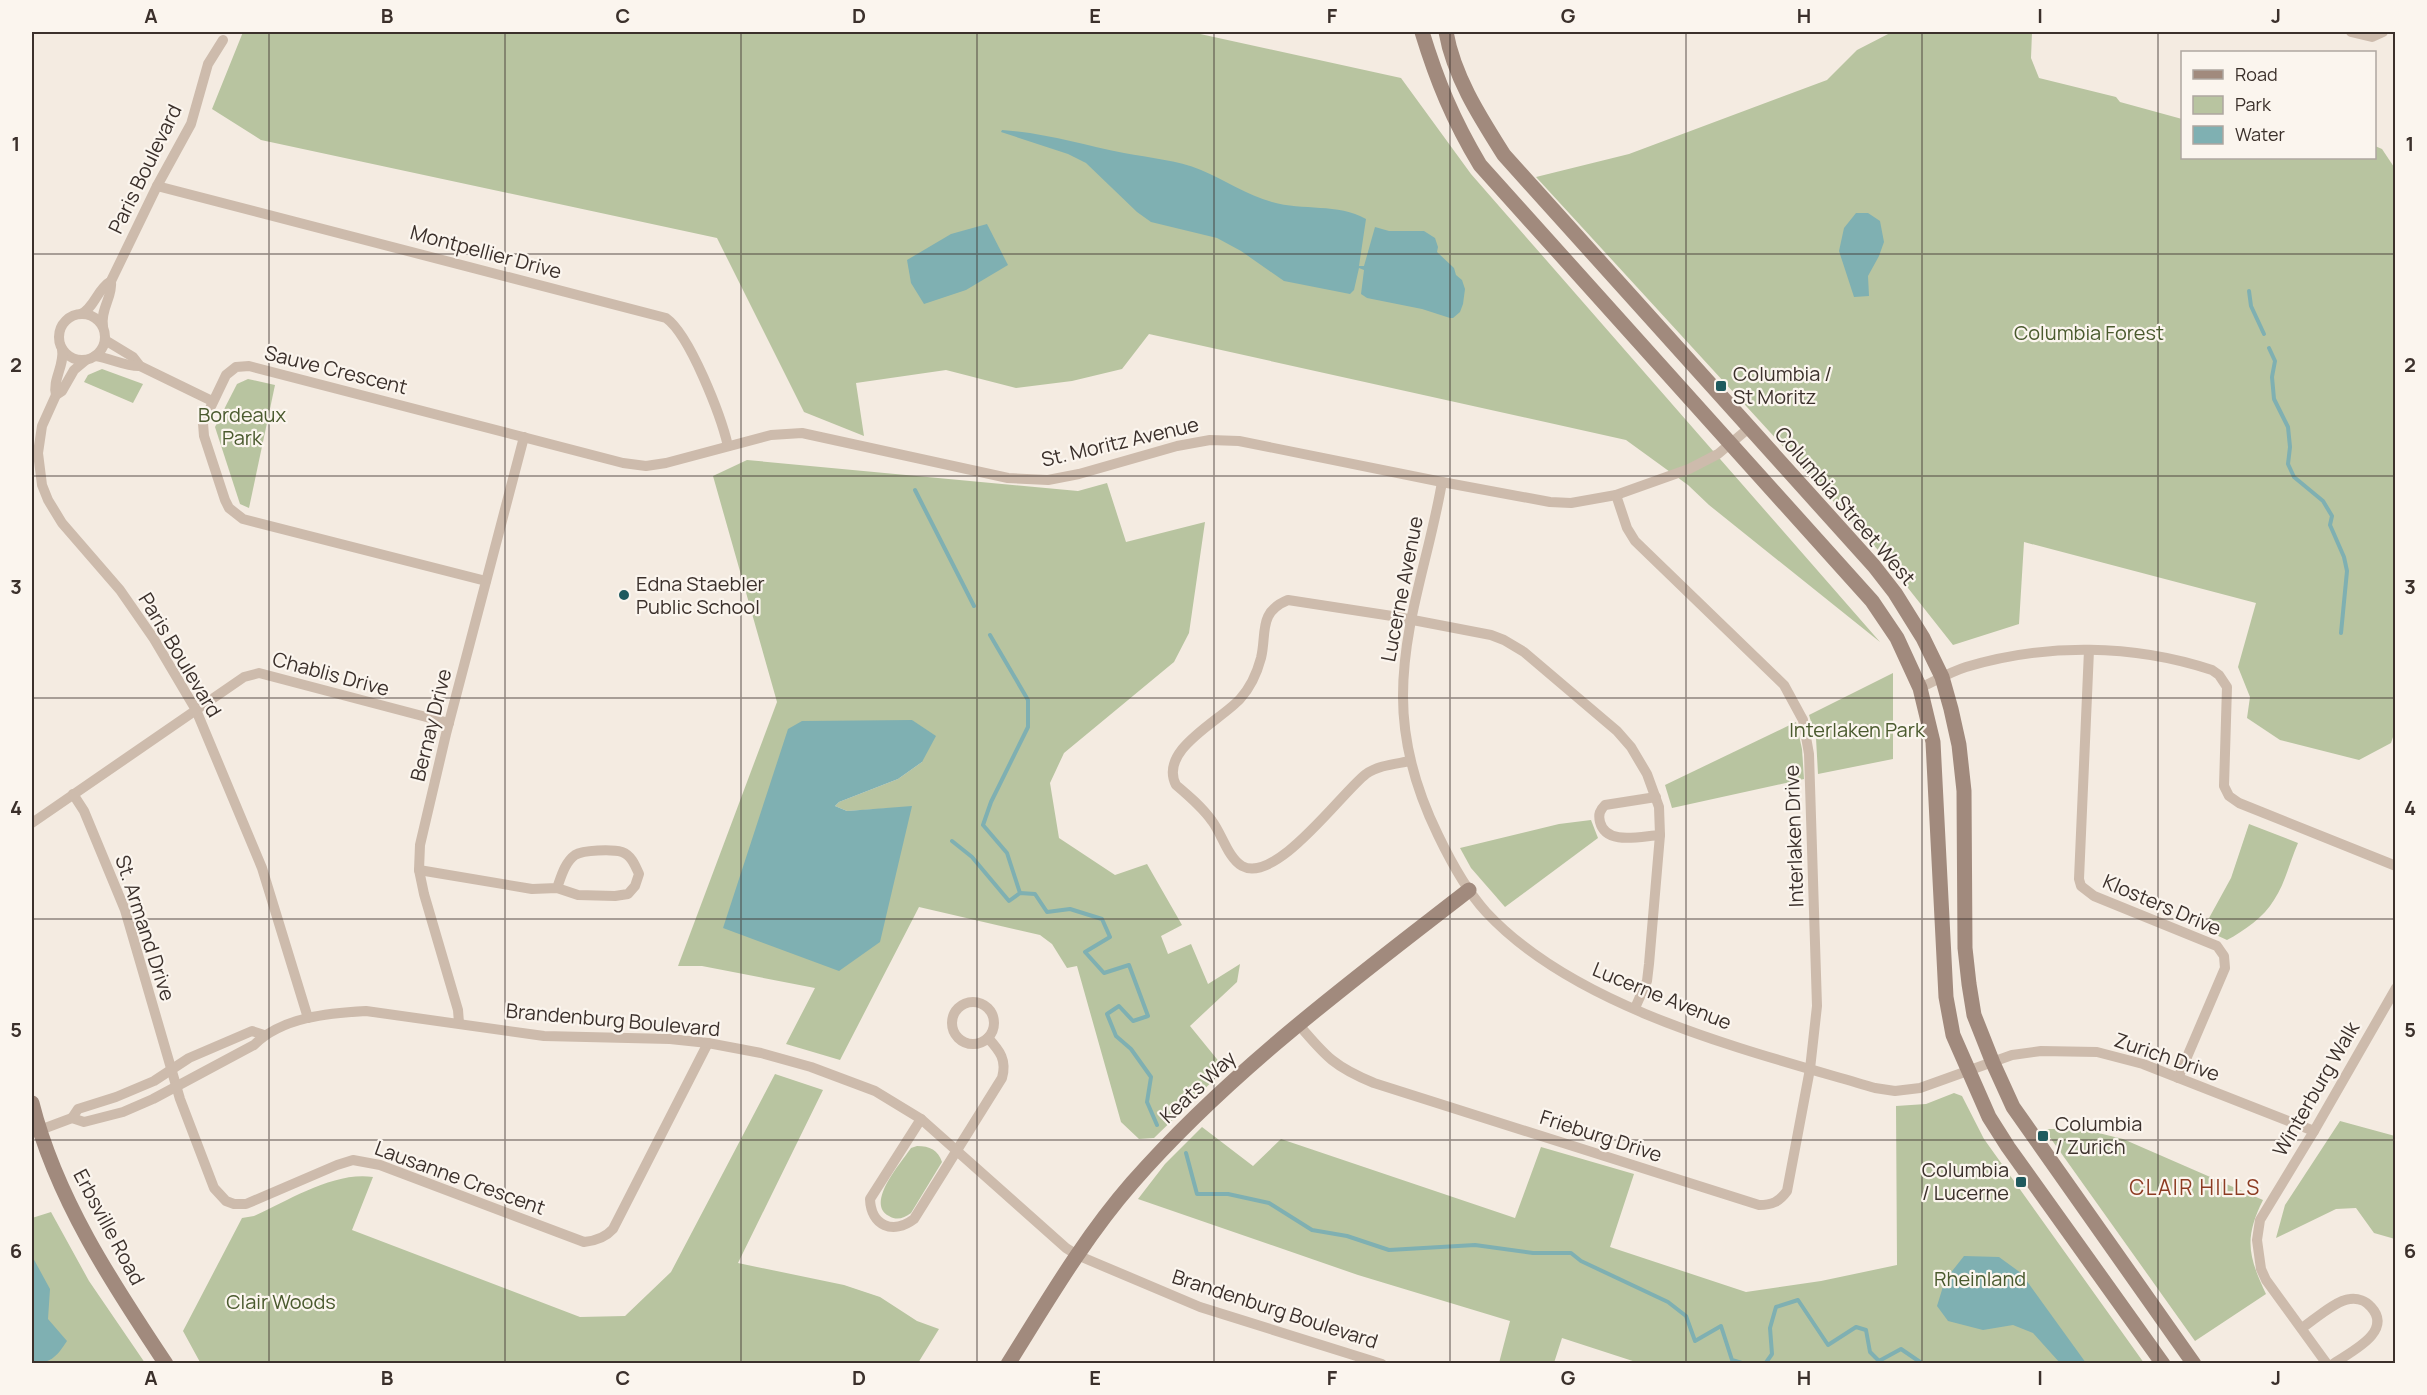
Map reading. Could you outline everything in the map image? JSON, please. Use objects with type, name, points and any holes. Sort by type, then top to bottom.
[{"type":"main road","points":[[1422,32],[1435,77],[1462,136],[1480,165],[1872,601],[1897,638],[1920,688],[1933,742],[1946,997],[1953,1035],[1989,1117],[2008,1147],[2163,1364]]},
{"type":"main road","name":"Columbia Street West","points":[[1446,32],[1448,44],[1472,104],[1504,155],[1874,566],[1918,629],[1942,677],[1959,744],[1964,791],[1965,948],[1974,1015],[2013,1107],[2054,1169],[2194,1364]]},
{"type":"main road","name":"Keats Way","points":[[1008,1364],[1077,1255],[1131,1185],[1168,1144],[1208,1104],[1299,1025],[1468,890]]},
{"type":"main road","name":"Erbsville Road","points":[[32,1103],[35,1132],[74,1212],[118,1292],[166,1364]]},
{"type":"street","points":[[2351,32],[2372,37],[2383,32]]},
{"type":"street","name":"Paris Boulevard","points":[[103,326],[102,316],[111,290],[111,281],[157,186],[191,124],[208,64],[223,40]]},
{"type":"street","name":"Montpellier Drive","points":[[157,186],[666,318],[677,330],[713,397],[728,446]]},
{"type":"street","name":"Paris Boulevard","points":[[81,314],[88,310],[101,288],[111,281]]},
{"type":"street","points":[[90,358],[102,349],[105,340],[103,326],[94,317],[81,314],[68,319],[61,328],[59,336],[63,349],[74,359],[112,358],[132,366],[140,366],[212,401]]},
{"type":"street","points":[[105,340],[133,357],[140,366]]},
{"type":"street","name":"Paris Boulevard","points":[[56,395],[54,387],[62,366],[63,349]]},
{"type":"street","name":"Paris Boulevard","points":[[90,358],[74,370],[62,391],[56,395],[42,426],[39,470],[48,500],[62,523],[120,590],[154,639],[196,710],[261,868],[308,1018]]},
{"type":"street","name":"Sauve Crescent","points":[[486,581],[243,519],[229,508],[225,500],[204,436],[203,423],[212,401],[229,372],[240,366],[249,366],[524,437]]},
{"type":"street","name":"St. Moritz Avenue","points":[[524,437],[623,463],[646,466],[666,463],[771,435],[802,433],[1008,478],[1048,480],[1079,474],[1177,446],[1210,440],[1239,441],[1550,502],[1592,501],[1689,470],[1731,444],[1749,428]]},
{"type":"street","name":"Bernay Drive","points":[[459,1023],[458,1010],[424,894],[419,870],[420,845],[449,723],[524,437]]},
{"type":"street","name":"Lucerne Avenue","points":[[1442,482],[1410,619],[1403,670],[1407,746],[1424,806],[1468,890],[1486,912],[1513,937],[1569,978],[1677,1026],[1875,1088],[1896,1090],[1920,1088],[1968,1072]]},
{"type":"street","name":"Interlaken Drive","points":[[1616,495],[1627,528],[1635,541],[1784,685],[1803,720],[1809,754],[1817,981],[1817,1016],[1810,1068]]},
{"type":"street","points":[[1410,761],[1379,768],[1366,774],[1320,823],[1273,862],[1255,869],[1244,867],[1234,860],[1212,822],[1172,778],[1172,769],[1180,750],[1240,699],[1252,683],[1261,657],[1268,615],[1276,605],[1288,600],[1410,619],[1491,635],[1512,644],[1625,739],[1647,774],[1656,797],[1659,807],[1660,835],[1647,981],[1635,1008]]},
{"type":"street","name":"Klosters Drive","points":[[2089,650],[2079,879],[2081,886],[2094,896],[2217,946],[2226,962],[2178,1078]]},
{"type":"street","points":[[1920,688],[1966,667],[2010,657],[2054,651],[2144,653],[2191,663],[2215,672],[2227,687],[2224,786],[2229,796],[2240,803],[2396,866]]},
{"type":"street","name":"Chablis Drive","points":[[32,823],[244,677],[259,673],[449,723]]},
{"type":"street","name":"St. Armand Drive","points":[[73,794],[84,811],[125,910],[173,1078]]},
{"type":"street","points":[[1656,797],[1605,805],[1600,811],[1599,818],[1603,831],[1613,837],[1660,835]]},
{"type":"street","points":[[419,870],[532,889],[557,888],[579,895],[615,896],[628,894],[639,874],[633,861],[622,852],[588,850],[576,855],[568,862],[557,888]]},
{"type":"street","name":"Winterburg Walk","points":[[2327,1364],[2266,1280],[2261,1269],[2257,1240],[2260,1220],[2396,988]]},
{"type":"street","points":[[969,1002],[982,1004],[987,1008],[992,1013],[994,1026],[988,1038],[975,1044],[961,1041],[955,1036],[951,1022],[957,1009],[969,1002]]},
{"type":"street","name":"Brandenburg Boulevard","points":[[72,1118],[84,1122],[123,1112],[173,1078],[254,1045],[264,1035],[308,1018],[366,1011],[543,1036],[670,1039],[708,1043],[761,1053],[811,1067],[875,1091],[921,1119],[1066,1248],[1077,1255],[1200,1307],[1382,1364]]},
{"type":"street","name":"Frieburg Drive","points":[[1299,1025],[1330,1060],[1347,1072],[1374,1083],[1759,1205],[1780,1201],[1787,1191],[1810,1068]]},
{"type":"street","name":"Brandenburg Boulevard","points":[[35,1132],[72,1118],[78,1109],[116,1097],[154,1081],[173,1078],[189,1058],[252,1031],[264,1035]]},
{"type":"street","points":[[921,1119],[870,1199],[876,1219],[893,1227],[907,1225],[914,1219],[1002,1078],[1005,1067],[1001,1052],[988,1038]]},
{"type":"street","name":"Lausanne Crescent","points":[[173,1078],[214,1188],[219,1196],[234,1204],[246,1204],[353,1160],[380,1165],[584,1242],[608,1234],[612,1229],[708,1043]]},
{"type":"street","name":"Zurich Drive","points":[[1968,1072],[2012,1055],[2041,1051],[2097,1052],[2143,1064],[2314,1131]]},
{"type":"street","points":[[2302,1328],[2341,1302],[2350,1299],[2359,1299],[2374,1310],[2378,1321],[2376,1330],[2370,1339],[2333,1364]]},
{"type":"green space","points":[[243,32],[1191,32],[1401,78],[1471,174],[1880,642],[1709,505],[1688,485],[1626,440],[1149,334],[1122,369],[1072,381],[1016,388],[946,370],[856,383],[864,436],[804,412],[717,238],[261,140],[212,109]]},
{"type":"green space","name":"Columbia Forest","points":[[1892,32],[2032,32],[2031,58],[2039,78],[2116,97],[2120,102],[2181,119],[2181,159],[2376,159],[2376,146],[2382,149],[2396,170],[2396,728],[2391,743],[2359,760],[2280,740],[2247,718],[2250,697],[2238,667],[2256,603],[2024,542],[2019,624],[1953,645],[1878,550],[1536,177],[1629,154],[1827,80],[1857,50]]},
{"type":"green space","points":[[102,369],[143,384],[133,403],[84,382],[88,375]]},
{"type":"green space","name":"Bordeaux Park","points":[[248,379],[275,385],[249,508],[240,504],[215,427],[237,384]]},
{"type":"green space","points":[[747,460],[1078,491],[1107,483],[1126,542],[1205,522],[1189,633],[1174,662],[1064,753],[1050,783],[1059,838],[1115,875],[1147,864],[1182,925],[1161,936],[1168,954],[1191,944],[1208,984],[1240,964],[1237,982],[1190,1026],[1225,1069],[1154,1138],[1139,1139],[1121,1122],[1077,966],[1067,968],[1052,944],[1040,935],[919,907],[840,1060],[786,1044],[815,988],[702,966],[678,966],[777,702],[713,476]],"holes":[[[912,720],[922,762],[898,779],[839,802],[835,806],[847,811],[911,807],[723,928]]]},
{"type":"green space","name":"Interlaken Park","points":[[1893,673],[1893,759],[1818,774],[1816,738],[1809,715]]},
{"type":"green space","points":[[1796,722],[1802,749],[1804,779],[1672,808],[1665,785]]},
{"type":"green space","points":[[1591,820],[1598,838],[1505,907],[1471,868],[1460,848],[1559,824]]},
{"type":"green space","points":[[2249,824],[2298,843],[2278,894],[2270,906],[2253,923],[2227,940],[2203,929],[2231,878]]},
{"type":"green space","name":"Clair Woods","points":[[775,1074],[823,1090],[738,1263],[844,1285],[880,1297],[917,1321],[939,1329],[918,1363],[201,1364],[183,1331],[242,1218],[254,1216],[328,1182],[358,1176],[373,1177],[352,1230],[580,1317],[625,1316],[671,1272]]},
{"type":"green space","name":"Rheinland","points":[[1954,1093],[1962,1096],[1984,1139],[2144,1363],[1642,1364],[1562,1338],[1554,1363],[1499,1363],[1510,1321],[1358,1275],[1138,1199],[1165,1164],[1202,1127],[1253,1166],[1281,1139],[1515,1218],[1541,1147],[1634,1174],[1610,1247],[1746,1292],[1821,1281],[1897,1265],[1896,1106],[1926,1104]]},
{"type":"green space","points":[[2340,1121],[2395,1136],[2395,1239],[2374,1233],[2356,1208],[2336,1209],[2276,1238],[2285,1205]]},
{"type":"green space","points":[[2044,1129],[2082,1129],[2123,1139],[2263,1200],[2253,1225],[2251,1247],[2255,1269],[2266,1294],[2195,1341]]},
{"type":"green space","points":[[917,1146],[933,1150],[942,1162],[911,1213],[900,1218],[892,1218],[883,1210],[881,1202],[883,1193],[893,1173],[911,1148]]},
{"type":"green space","points":[[51,1212],[89,1281],[145,1363],[32,1364],[32,1218]]},
{"type":"water","points":[[1002,130],[1049,136],[1173,162],[1201,170],[1272,202],[1355,214],[1366,219],[1359,266],[1364,266],[1375,227],[1389,231],[1424,231],[1435,238],[1437,252],[1454,268],[1456,275],[1462,280],[1465,289],[1460,312],[1450,318],[1422,309],[1367,298],[1361,294],[1364,270],[1359,268],[1354,290],[1350,294],[1284,281],[1241,251],[1217,238],[1151,222],[1137,212],[1086,163],[1068,154],[1001,132]]},
{"type":"water","points":[[1856,213],[1868,213],[1880,221],[1884,242],[1868,276],[1869,296],[1854,297],[1839,251],[1844,228]]},
{"type":"water","points":[[987,224],[1008,265],[966,290],[924,304],[911,283],[907,260],[951,234]]},
{"type":"water","points":[[912,720],[936,736],[922,762],[898,779],[839,802],[835,806],[847,811],[912,806],[880,942],[839,971],[723,928],[788,729],[802,721]]},
{"type":"water","points":[[32,1256],[50,1289],[48,1319],[67,1341],[53,1358],[39,1363],[32,1363]]},
{"type":"water","points":[[1964,1256],[1999,1257],[2021,1273],[2086,1363],[2060,1363],[2033,1333],[2013,1325],[1983,1330],[1948,1321],[1937,1306],[1945,1280]]},
{"type":"waterway","points":[[2249,291],[2251,306],[2264,334]]},
{"type":"waterway","points":[[2269,348],[2275,361],[2272,377],[2274,399],[2288,427],[2290,447],[2288,464],[2294,477],[2323,501],[2332,516],[2330,525],[2344,557],[2347,571],[2341,633]]},
{"type":"waterway","points":[[915,490],[974,606]]},
{"type":"waterway","points":[[990,635],[1028,700],[1028,727],[991,802],[983,825],[1007,853],[1020,893]]},
{"type":"waterway","points":[[952,841],[972,857],[1009,901],[1020,893],[1035,894],[1047,912],[1070,909],[1102,919],[1110,937],[1085,952],[1104,973],[1129,965],[1148,1016],[1133,1021],[1119,1006],[1107,1014],[1116,1036],[1131,1049],[1151,1077],[1147,1102],[1157,1125]]},
{"type":"waterway","points":[[1186,1153],[1197,1194],[1228,1194],[1269,1203],[1312,1230],[1347,1236],[1389,1250],[1475,1245],[1533,1253],[1571,1253],[1581,1261],[1668,1302],[1686,1316],[1695,1341],[1721,1326],[1732,1360],[1745,1364]]},
{"type":"waterway","points":[[1765,1364],[1772,1354],[1770,1328],[1776,1307],[1798,1300],[1828,1345],[1856,1327],[1866,1330],[1870,1352],[1879,1361],[1901,1349],[1923,1364]]},
{"type":"place","name":"Columbia / St Moritz","points":[[1721,386]]},
{"type":"place","name":"Edna Staebler Public School","points":[[624,595]]},
{"type":"place","name":"Columbia / Zurich","points":[[2043,1136]]},
{"type":"place","name":"Columbia / Lucerne","points":[[2021,1182]]},
{"type":"district","name":"CLAIR HILLS","points":[[2195,1188]]}]
